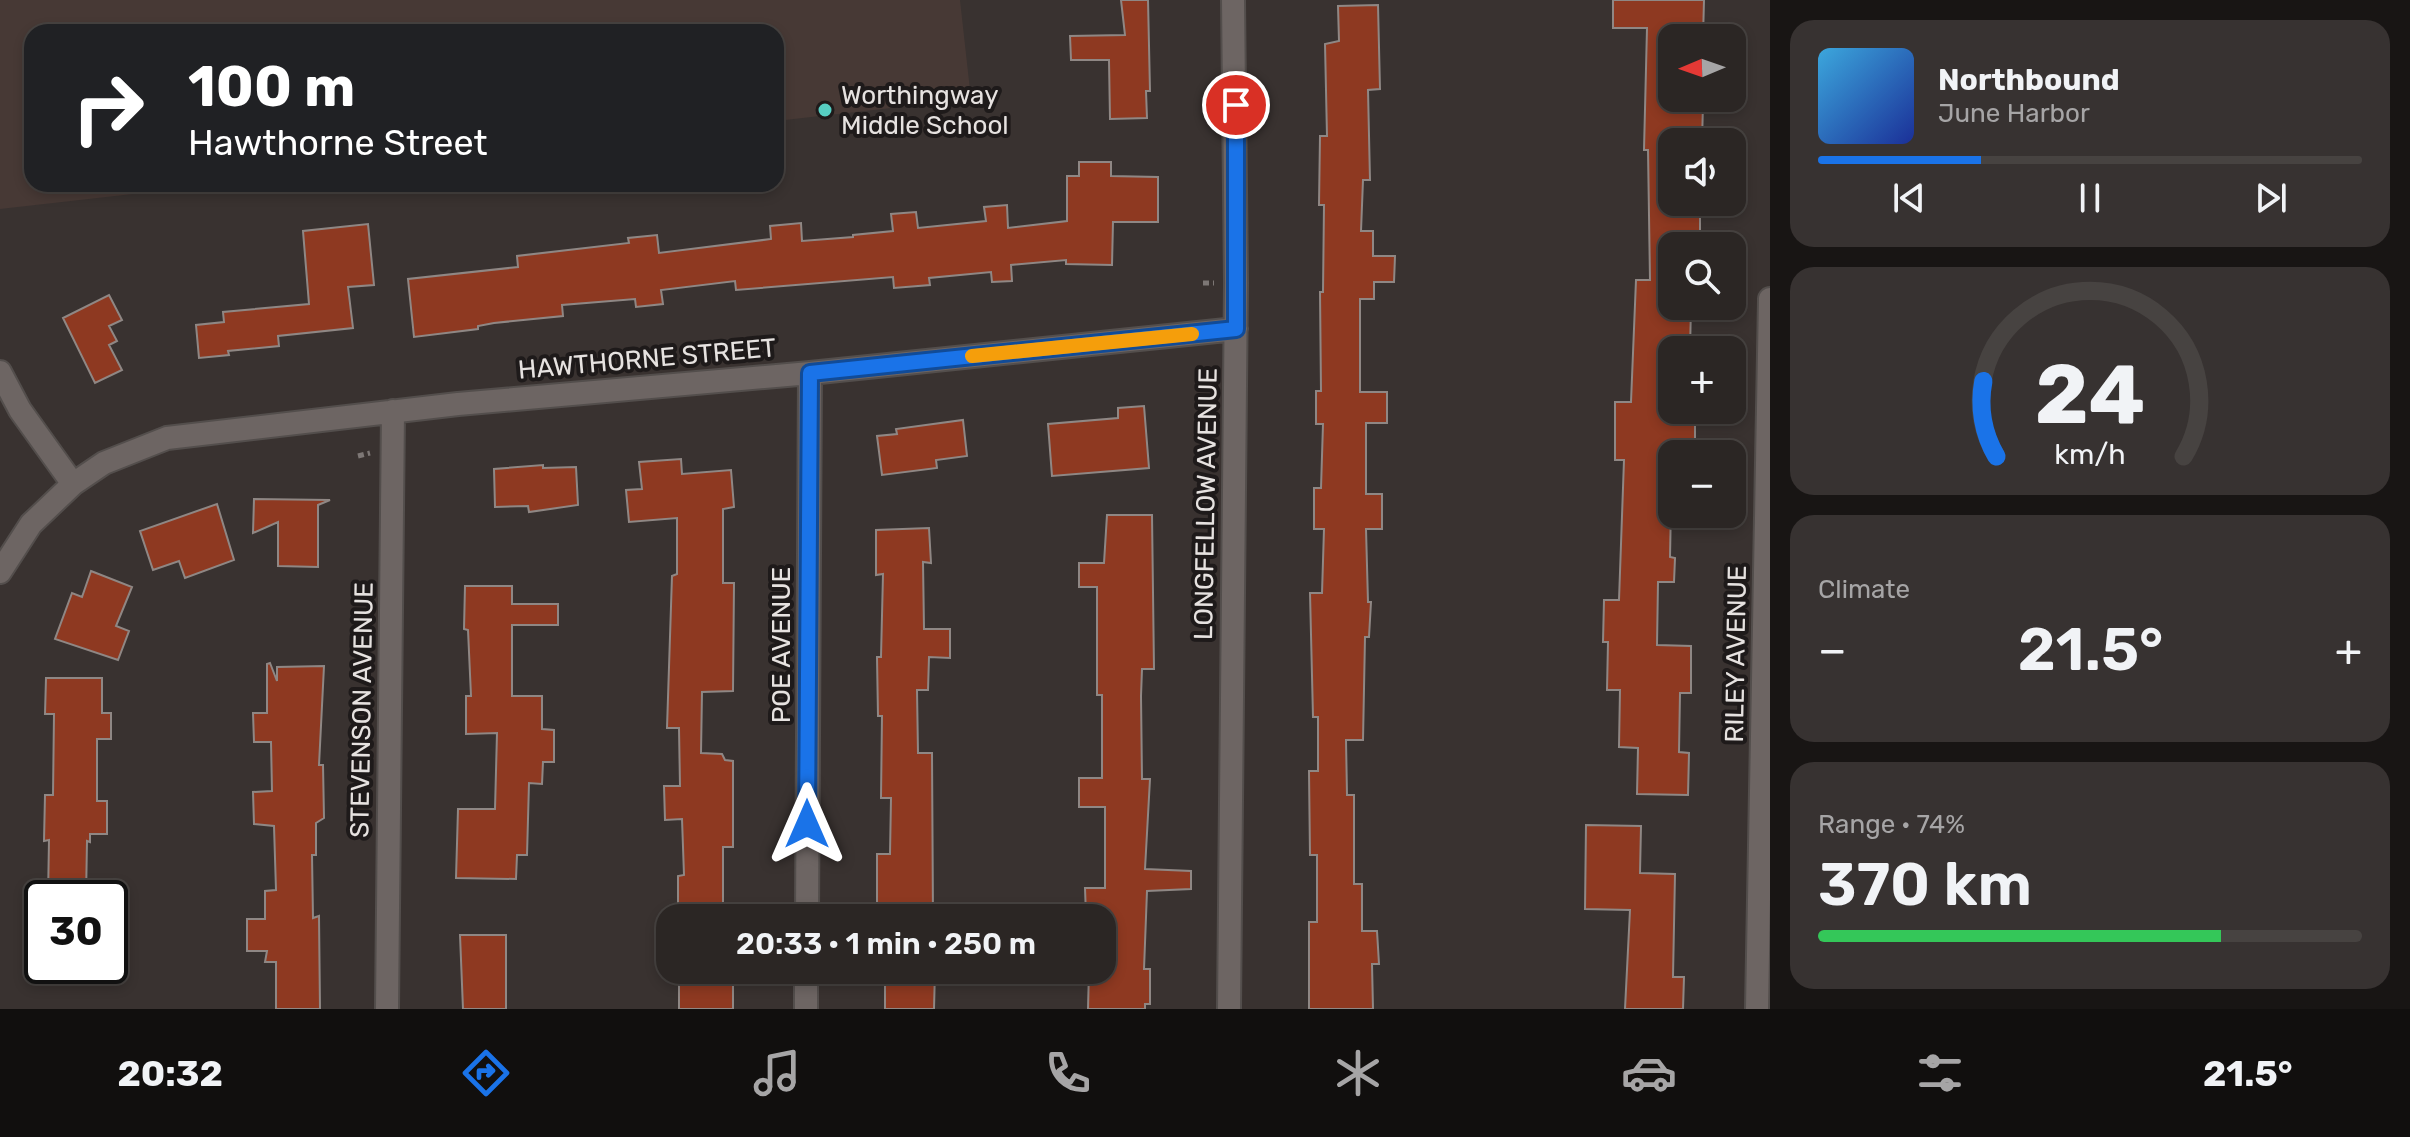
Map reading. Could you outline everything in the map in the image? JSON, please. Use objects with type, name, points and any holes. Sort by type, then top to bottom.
[{"type":"street","name":"LONGFELLOW AVENUE","points":[[1229,1009],[1236,329],[1233,0]]},
{"type":"street","name":"RILEY AVENUE","points":[[1757,1009],[1770,299]]},
{"type":"street","name":"HAWTHORNE STREET","points":[[0,572],[31,524],[73,484],[104,463],[167,438],[393,411],[810,373],[1236,329]]},
{"type":"street","points":[[0,372],[20,410],[73,484]]},
{"type":"street","name":"POE AVENUE","points":[[807,904],[810,373]]},
{"type":"street","name":"STEVENSON AVENUE","points":[[387,1009],[393,411]]},
{"type":"street","points":[[806,984],[806,1009]]},
{"type":"shaded area","name":"Worthingway Middle School","points":[[0,0],[960,0],[971,99],[784,120],[784,24],[24,24],[24,192],[150,192],[0,209]]},
{"type":"building","points":[[1121,0],[1148,0],[1150,91],[1146,91],[1147,118],[1110,119],[1109,60],[1071,60],[1070,36],[1125,35]]},
{"type":"building","points":[[1613,0],[1704,0],[1703,24],[1658,24],[1658,112],[1703,112],[1702,128],[1658,128],[1658,216],[1700,216],[1700,232],[1658,232],[1658,320],[1691,320],[1690,336],[1658,336],[1658,424],[1695,424],[1695,440],[1658,440],[1658,528],[1671,528],[1670,557],[1675,558],[1674,582],[1658,582],[1657,645],[1691,646],[1691,693],[1680,693],[1679,752],[1689,753],[1688,795],[1637,794],[1638,748],[1619,747],[1620,690],[1607,690],[1608,642],[1603,642],[1604,600],[1619,600],[1624,460],[1615,460],[1615,402],[1631,402],[1636,280],[1650,280],[1648,150],[1644,150],[1647,28],[1613,28]]},
{"type":"building","points":[[1378,5],[1380,89],[1368,90],[1370,180],[1363,180],[1361,231],[1373,231],[1373,256],[1395,256],[1394,282],[1374,282],[1374,299],[1360,299],[1360,392],[1387,392],[1387,423],[1366,423],[1366,494],[1382,494],[1382,529],[1366,529],[1368,602],[1371,602],[1369,637],[1365,637],[1363,740],[1346,740],[1347,795],[1354,795],[1354,884],[1362,884],[1362,931],[1377,931],[1379,964],[1372,964],[1373,1009],[1309,1009],[1309,922],[1317,922],[1317,855],[1310,855],[1309,771],[1318,771],[1318,717],[1313,717],[1310,593],[1322,593],[1324,529],[1314,529],[1314,488],[1321,488],[1323,424],[1316,424],[1316,391],[1321,391],[1320,292],[1323,292],[1324,205],[1319,205],[1320,136],[1327,136],[1325,44],[1339,41],[1338,6]]},
{"type":"building","points":[[1079,162],[1111,162],[1111,176],[1158,177],[1158,222],[1113,222],[1112,265],[1066,264],[1066,260],[1011,265],[1012,281],[992,282],[991,272],[929,278],[930,285],[894,288],[893,277],[736,290],[735,281],[661,290],[663,304],[636,307],[635,299],[562,305],[563,316],[494,323],[478,326],[478,329],[414,337],[408,279],[518,267],[517,256],[629,243],[628,238],[657,235],[659,253],[771,239],[770,226],[801,223],[802,241],[853,237],[893,231],[891,214],[916,212],[918,228],[986,221],[984,207],[1007,205],[1008,228],[1067,221],[1067,176],[1079,176]]},
{"type":"building","points":[[368,224],[374,285],[348,287],[353,328],[278,336],[279,346],[228,351],[229,355],[199,358],[196,325],[224,322],[223,312],[309,304],[303,231]]},
{"type":"building","points":[[109,295],[122,320],[109,326],[117,341],[109,345],[122,370],[95,383],[63,318]]},
{"type":"building","points":[[1144,406],[1149,468],[1052,476],[1048,424],[1118,418],[1118,408]]},
{"type":"building","points":[[963,420],[967,456],[936,460],[937,468],[882,475],[877,436],[897,434],[896,429]]},
{"type":"building","points":[[681,459],[682,474],[731,470],[734,507],[723,509],[723,583],[734,583],[733,691],[702,692],[701,753],[722,754],[725,760],[733,761],[733,847],[723,847],[723,904],[678,904],[678,876],[684,875],[682,819],[665,820],[664,786],[680,786],[679,728],[667,728],[672,576],[677,574],[677,518],[629,522],[626,490],[642,489],[639,462]]},
{"type":"building","points":[[543,465],[543,468],[576,467],[578,505],[529,512],[528,506],[495,507],[494,469]]},
{"type":"building","points":[[254,499],[330,500],[318,505],[318,567],[278,566],[278,522],[253,533]]},
{"type":"building","points":[[217,504],[234,560],[185,578],[179,561],[153,570],[140,531]]},
{"type":"building","points":[[1107,515],[1152,515],[1154,669],[1142,669],[1141,696],[1142,779],[1150,779],[1145,869],[1191,871],[1191,889],[1147,891],[1144,969],[1150,969],[1150,1004],[1145,1004],[1145,1009],[1088,1009],[1089,984],[1116,984],[1116,904],[1086,904],[1085,888],[1105,888],[1105,807],[1079,807],[1079,778],[1102,778],[1102,695],[1097,695],[1097,587],[1079,587],[1079,563],[1104,563]]},
{"type":"building","points":[[929,528],[931,563],[923,562],[924,629],[950,629],[950,658],[929,657],[928,690],[917,690],[918,753],[932,753],[933,904],[877,904],[877,854],[890,854],[891,798],[881,798],[882,716],[878,716],[877,657],[881,657],[883,574],[876,575],[876,530]]},
{"type":"building","points":[[91,571],[132,587],[116,626],[129,631],[118,660],[55,639],[72,593],[82,597]]},
{"type":"building","points":[[465,586],[512,586],[512,604],[558,604],[558,625],[512,625],[512,696],[542,696],[542,729],[554,730],[554,762],[543,762],[542,784],[529,783],[527,855],[517,855],[516,879],[456,878],[458,809],[495,809],[497,733],[466,734],[466,696],[471,696],[468,630],[464,629]]},
{"type":"building","points":[[270,663],[277,681],[277,667],[324,666],[319,765],[323,765],[324,818],[316,823],[316,855],[312,855],[313,918],[319,916],[320,1009],[276,1009],[276,962],[265,962],[267,951],[247,951],[247,919],[265,919],[265,891],[276,890],[274,826],[254,824],[253,792],[272,791],[271,742],[254,742],[253,713],[267,713],[267,664]]},
{"type":"building","points":[[46,678],[102,678],[102,713],[111,713],[111,739],[97,739],[97,801],[107,801],[107,834],[90,834],[90,842],[87,841],[86,880],[48,880],[49,840],[44,841],[45,795],[53,795],[54,714],[45,714]]},
{"type":"building","points":[[1586,825],[1641,826],[1640,873],[1675,874],[1673,977],[1684,977],[1683,1009],[1625,1009],[1630,910],[1585,909]]},
{"type":"building","points":[[460,935],[506,935],[506,1009],[463,1009]]},
{"type":"building","points":[[679,984],[733,984],[733,1009],[679,1009]]},
{"type":"building","points":[[885,984],[935,984],[934,1009],[885,1009]]},
{"type":"slow traffic","points":[[972,356],[1192,334]]},
{"type":"place","name":"Worthingway Middle School","points":[[825,110]]},
{"type":"route","points":[[807,824],[810,373],[1236,329],[1236,105]]}]
